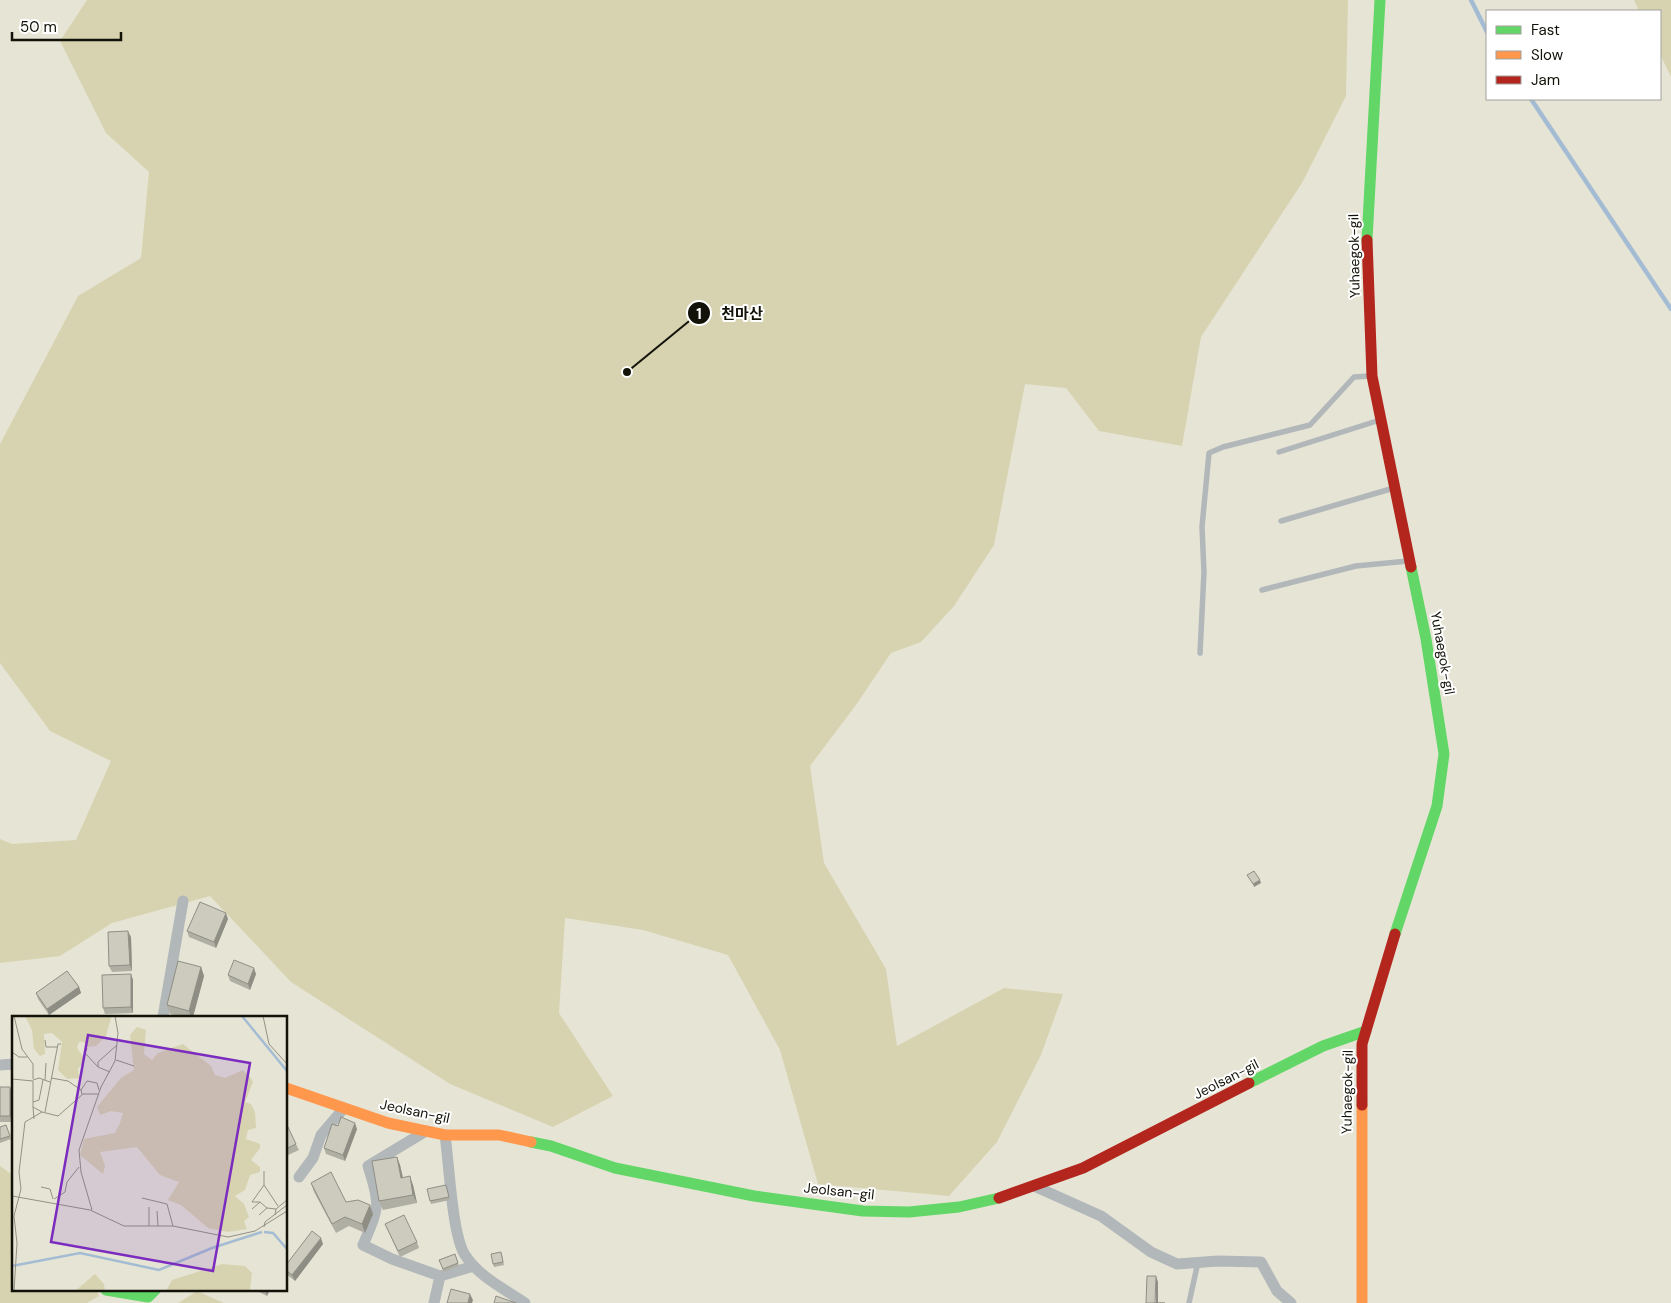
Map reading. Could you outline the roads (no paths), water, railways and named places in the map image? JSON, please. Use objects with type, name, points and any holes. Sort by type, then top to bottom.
[{"type":"street","name":"Yuhaegok-gil","points":[[1362,1303],[1362,1044],[1437,806],[1444,754],[1426,639],[1372,376],[1367,227],[1380,0]]},
{"type":"street","points":[[163,1016],[183,901]]},
{"type":"street","name":"Jeolsan-gil","points":[[288,1089],[388,1123],[445,1135],[499,1135],[550,1146],[615,1168],[754,1196],[863,1211],[909,1212],[959,1206],[1010,1195],[1083,1168],[1323,1046],[1366,1031]]},
{"type":"street","points":[[299,1177],[313,1158],[322,1135],[344,1108]]},
{"type":"street","points":[[426,1131],[368,1166],[376,1191],[378,1209],[363,1245],[392,1259],[440,1276],[474,1266]]},
{"type":"street","points":[[445,1135],[458,1237],[465,1255],[474,1266],[525,1303]]},
{"type":"street","points":[[1034,1186],[1101,1216],[1151,1252],[1177,1264],[1260,1262],[1277,1291],[1291,1303]]},
{"type":"street","points":[[434,1303],[440,1276]]},
{"type":"street","points":[[106,1290],[145,1295]]},
{"type":"lane","points":[[1200,653],[1204,572],[1202,527],[1209,453],[1223,447],[1310,426],[1354,378],[1372,376]]},
{"type":"lane","points":[[1280,452],[1382,420]]},
{"type":"lane","points":[[1281,521],[1396,487]]},
{"type":"lane","points":[[1262,590],[1356,566],[1410,560]]},
{"type":"lane","points":[[1189,1303],[1198,1262]]},
{"type":"waterway","points":[[1471,0],[1486,30]]},
{"type":"waterway","points":[[1532,100],[1671,309]]},
{"type":"place","name":"천마산","points":[[627,372]]}]
